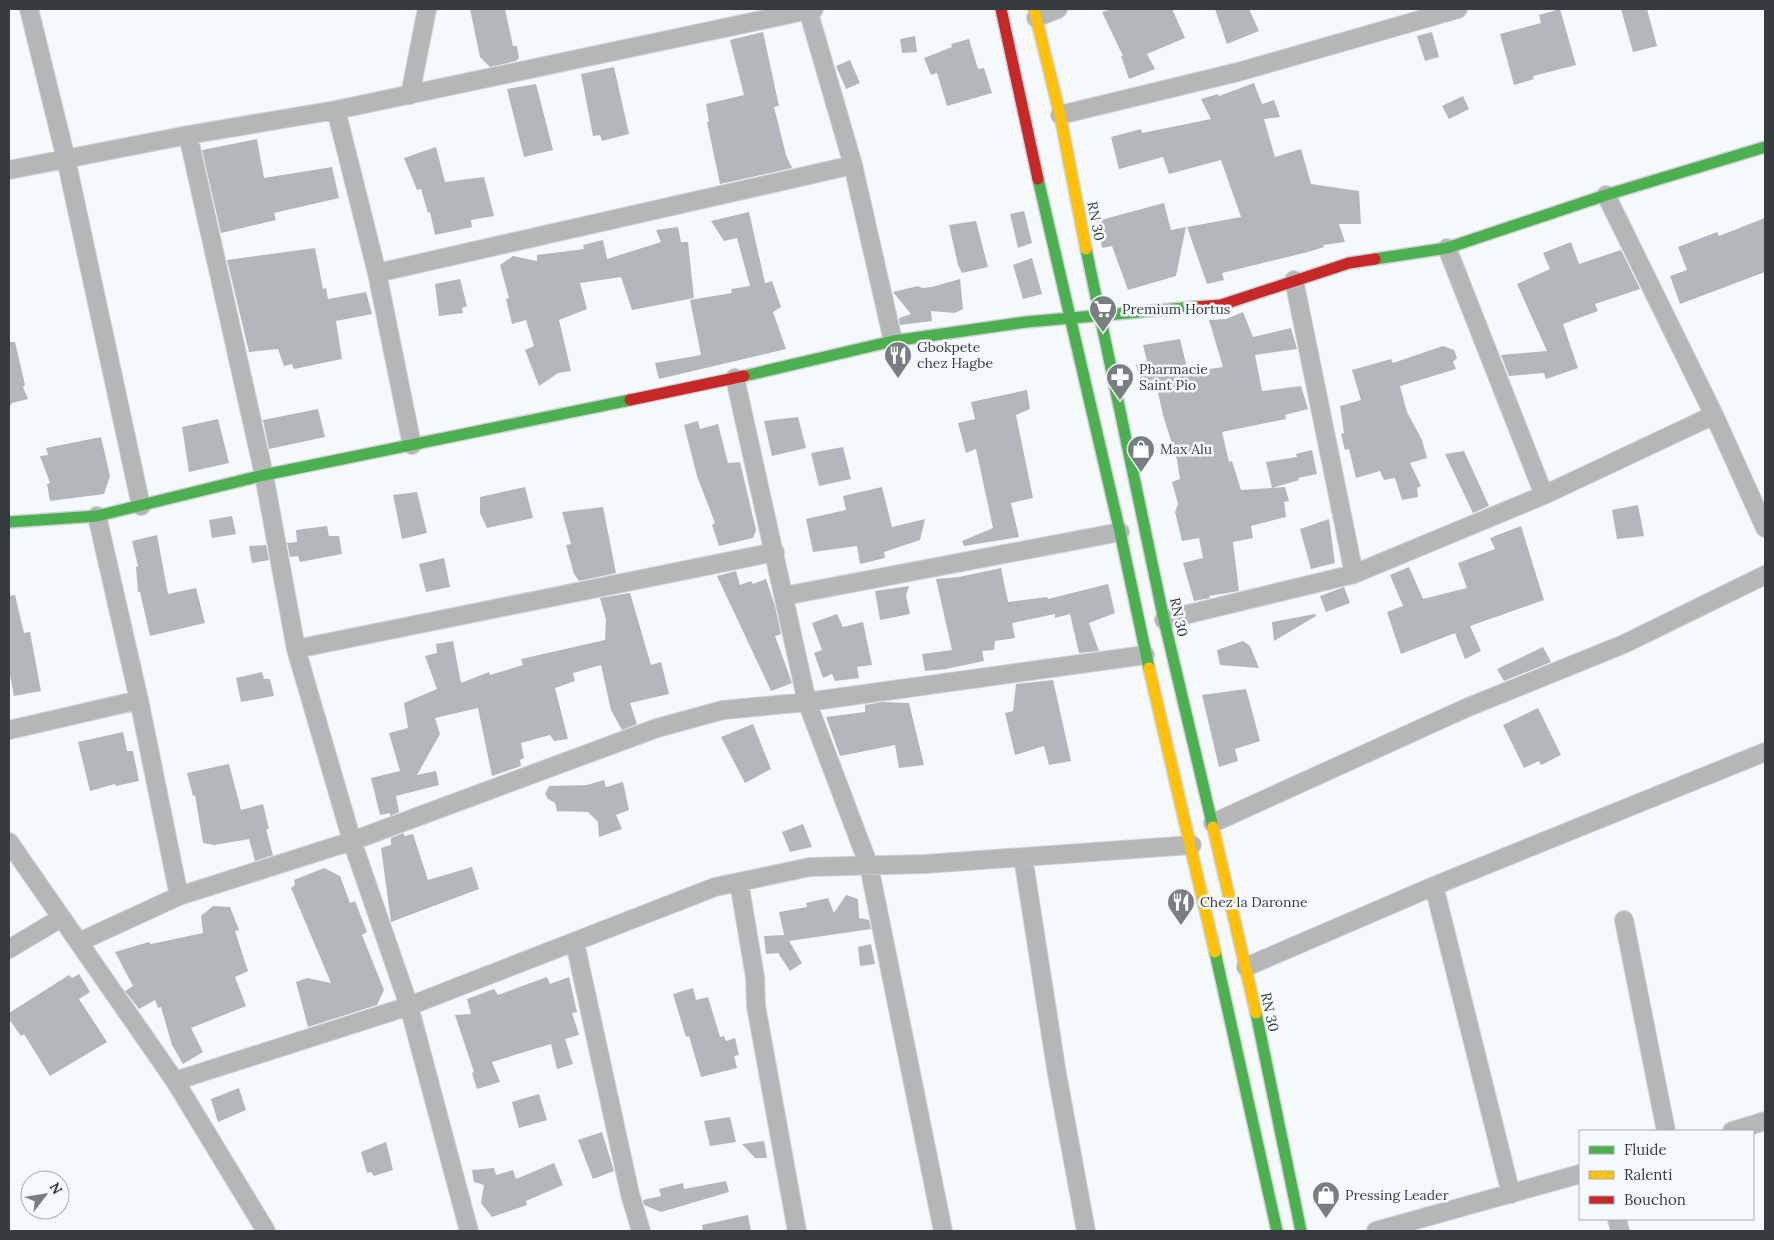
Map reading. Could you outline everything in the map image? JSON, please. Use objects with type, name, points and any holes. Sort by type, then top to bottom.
[{"type":"main road","points":[[1001,9],[1120,532],[1145,655],[1192,845],[1277,1231]]},
{"type":"main road","name":"RN 30","points":[[1035,13],[1060,115],[1099,315],[1164,620],[1246,967],[1301,1231]]},
{"type":"main road","points":[[9,522],[98,516],[264,475],[735,378],[893,341],[1026,322],[1221,306],[1349,263],[1447,248],[1606,195],[1765,149]]},
{"type":"street","points":[[30,9],[66,159],[141,506]]},
{"type":"street","points":[[410,94],[427,9]]},
{"type":"street","points":[[9,170],[188,135],[336,110],[811,9],[853,165],[893,341]]},
{"type":"street","points":[[1035,13],[1058,9]]},
{"type":"street","points":[[1060,115],[1238,72],[1458,9]]},
{"type":"street","points":[[336,110],[377,273],[412,445]]},
{"type":"street","points":[[188,135],[264,475],[296,649],[352,842],[409,1006],[469,1231]]},
{"type":"street","points":[[377,273],[853,165]]},
{"type":"street","points":[[1606,195],[1714,414],[1765,528]]},
{"type":"street","points":[[1447,248],[1544,495]]},
{"type":"street","points":[[1294,280],[1354,574]]},
{"type":"street","points":[[735,378],[807,702],[869,866],[943,1231]]},
{"type":"street","points":[[1164,620],[1354,574],[1544,495],[1714,414]]},
{"type":"street","points":[[98,516],[139,700],[179,896]]},
{"type":"street","points":[[784,596],[1120,532]]},
{"type":"street","points":[[296,649],[775,552]]},
{"type":"street","points":[[1213,823],[1466,708],[1624,644],[1765,575]]},
{"type":"street","points":[[78,942],[179,896],[352,842],[657,728],[723,710],[807,702],[1145,655]]},
{"type":"street","points":[[9,730],[139,700]]},
{"type":"street","points":[[1246,967],[1434,886],[1765,752]]},
{"type":"street","points":[[9,842],[175,1082],[266,1231]]},
{"type":"street","points":[[175,1082],[409,1006],[576,943],[714,887],[810,867],[869,866],[1192,845]]},
{"type":"street","points":[[1023,857],[1057,1074],[1086,1231]]},
{"type":"street","points":[[739,882],[754,968],[756,1006],[797,1231]]},
{"type":"street","points":[[1434,886],[1511,1194]]},
{"type":"street","points":[[9,949],[61,918]]},
{"type":"street","points":[[1624,920],[1666,1130]]},
{"type":"street","points":[[576,943],[630,1194],[641,1231]]},
{"type":"street","points":[[1735,1130],[1765,1121]]},
{"type":"street","points":[[1376,1231],[1579,1174]]},
{"type":"building","points":[[470,9],[505,9],[513,46],[517,46],[519,58],[516,61],[490,67],[480,57]]},
{"type":"building","points":[[1113,9],[1172,9],[1185,38],[1147,54],[1155,69],[1129,79],[1121,56],[1123,56],[1102,12]]},
{"type":"building","points":[[1215,9],[1249,9],[1259,31],[1227,44]]},
{"type":"building","points":[[1560,9],[1576,65],[1533,76],[1534,79],[1514,85],[1500,34],[1541,23],[1539,15]]},
{"type":"building","points":[[1621,9],[1647,9],[1657,46],[1633,52]]},
{"type":"building","points":[[763,32],[779,106],[774,107],[786,155],[792,168],[720,184],[707,122],[709,122],[706,104],[744,95],[730,40]]},
{"type":"building","points":[[1432,32],[1439,57],[1425,61],[1417,36]]},
{"type":"building","points":[[915,36],[917,52],[902,53],[900,39]]},
{"type":"building","points":[[969,39],[978,69],[984,68],[992,93],[947,106],[937,73],[931,75],[924,58],[952,47],[951,44]]},
{"type":"building","points":[[850,60],[860,83],[846,89],[836,66]]},
{"type":"building","points":[[614,67],[629,134],[602,141],[600,135],[593,136],[581,74]]},
{"type":"building","points":[[1254,83],[1262,104],[1274,100],[1280,117],[1264,119],[1275,157],[1301,149],[1311,184],[1359,191],[1361,224],[1339,224],[1345,242],[1323,245],[1324,247],[1308,252],[1222,273],[1224,280],[1207,284],[1187,227],[1241,217],[1221,160],[1169,174],[1163,157],[1119,169],[1111,137],[1141,129],[1142,133],[1211,119],[1201,99],[1218,94],[1219,96]]},
{"type":"building","points":[[536,84],[553,150],[524,157],[507,89]]},
{"type":"building","points":[[1463,96],[1469,109],[1449,119],[1442,106]]},
{"type":"building","points":[[257,139],[264,178],[332,167],[339,198],[274,213],[276,220],[221,233],[202,150]]},
{"type":"building","points":[[436,147],[445,182],[484,177],[494,216],[471,220],[472,227],[435,235],[430,212],[428,213],[421,189],[417,190],[404,158]]},
{"type":"building","points":[[1164,203],[1171,230],[1186,227],[1176,276],[1128,290],[1112,246],[1102,248],[1097,221]]},
{"type":"building","points":[[1024,211],[1032,243],[1018,248],[1010,214]]},
{"type":"building","points":[[749,212],[765,283],[772,281],[781,307],[773,312],[786,349],[659,379],[655,363],[701,355],[690,300],[732,293],[731,289],[750,286],[737,238],[724,241],[711,221]]},
{"type":"building","points":[[1765,218],[1765,272],[1680,304],[1670,276],[1687,270],[1678,247],[1717,232],[1719,236]]},
{"type":"building","points":[[976,221],[988,267],[962,273],[958,265],[949,225]]},
{"type":"building","points":[[678,227],[681,242],[688,242],[694,298],[632,310],[621,277],[580,283],[587,309],[559,320],[571,371],[558,373],[539,386],[525,350],[534,346],[526,320],[512,324],[506,299],[509,298],[500,265],[513,256],[537,261],[537,255],[584,249],[583,245],[603,240],[607,259],[661,242],[656,230]]},
{"type":"building","points":[[1571,242],[1579,264],[1621,250],[1640,289],[1595,304],[1598,311],[1563,324],[1578,368],[1546,379],[1544,373],[1509,376],[1501,355],[1547,351],[1517,284],[1550,269],[1543,253]]},
{"type":"building","points":[[315,248],[323,289],[326,288],[328,299],[366,292],[372,314],[336,321],[342,359],[294,369],[292,364],[284,366],[278,349],[249,352],[227,260]]},
{"type":"building","points":[[1032,258],[1042,294],[1023,299],[1013,265]]},
{"type":"building","points":[[460,279],[467,306],[462,308],[463,313],[439,316],[435,284]]},
{"type":"building","points":[[960,279],[963,309],[955,313],[931,311],[932,321],[900,325],[899,318],[911,314],[893,292],[918,286],[922,288],[932,287]]},
{"type":"building","points":[[1243,312],[1253,337],[1291,328],[1297,349],[1255,355],[1262,391],[1301,386],[1308,409],[1285,415],[1286,419],[1222,432],[1229,462],[1232,461],[1241,490],[1285,487],[1289,501],[1284,502],[1286,517],[1251,526],[1253,538],[1233,542],[1239,591],[1209,596],[1210,598],[1194,601],[1183,563],[1203,558],[1199,538],[1182,541],[1175,512],[1178,504],[1172,482],[1180,479],[1177,460],[1163,415],[1155,379],[1142,383],[1136,365],[1147,361],[1143,345],[1180,339],[1188,372],[1223,367],[1209,320],[1226,319]]},
{"type":"building","points":[[9,342],[15,342],[25,385],[23,387],[28,399],[12,403],[9,408]]},
{"type":"building","points":[[1443,346],[1454,350],[1457,358],[1453,362],[1456,369],[1400,386],[1407,412],[1422,440],[1427,458],[1410,463],[1421,486],[1417,488],[1418,497],[1402,500],[1395,478],[1384,480],[1380,471],[1356,478],[1349,449],[1345,450],[1341,434],[1344,433],[1340,406],[1361,400],[1352,370],[1391,359],[1393,363]]},
{"type":"building","points":[[1027,390],[1030,409],[1016,415],[1033,498],[1011,503],[1019,537],[964,546],[962,541],[993,528],[976,449],[966,453],[958,423],[975,419],[971,402]]},
{"type":"building","points":[[318,409],[325,437],[269,449],[263,420]]},
{"type":"building","points":[[798,417],[806,448],[772,456],[764,421]]},
{"type":"building","points":[[218,419],[229,463],[189,472],[182,427]]},
{"type":"building","points":[[698,421],[700,429],[718,424],[728,463],[740,462],[756,530],[753,538],[719,546],[712,525],[715,523],[697,476],[684,425]]},
{"type":"building","points":[[101,437],[110,476],[104,494],[50,501],[47,484],[50,483],[40,456],[48,455],[46,448]]},
{"type":"building","points":[[843,447],[851,479],[819,486],[811,453]]},
{"type":"building","points":[[1312,450],[1317,474],[1298,478],[1299,480],[1272,488],[1266,462],[1297,457],[1296,454]]},
{"type":"building","points":[[1464,451],[1489,506],[1473,513],[1445,454]]},
{"type":"building","points":[[525,487],[533,518],[487,528],[480,513],[480,497]]},
{"type":"building","points":[[882,487],[892,527],[925,519],[920,540],[884,552],[885,558],[860,564],[857,546],[813,552],[806,519],[846,510],[843,496]]},
{"type":"building","points":[[417,492],[427,533],[402,539],[393,495]]},
{"type":"building","points":[[1638,505],[1644,536],[1617,539],[1612,510]]},
{"type":"building","points":[[603,507],[616,573],[579,581],[574,574],[566,545],[571,544],[562,512]]},
{"type":"building","points":[[232,516],[236,534],[212,538],[209,520]]},
{"type":"building","points":[[1329,519],[1335,563],[1311,569],[1300,529]]},
{"type":"building","points":[[327,526],[329,536],[339,536],[342,554],[300,562],[298,556],[290,557],[287,543],[297,542],[296,530]]},
{"type":"building","points":[[1521,526],[1544,600],[1470,626],[1481,651],[1465,659],[1455,633],[1401,654],[1387,612],[1403,606],[1390,575],[1409,567],[1423,599],[1467,588],[1458,563],[1495,549],[1490,538]]},
{"type":"building","points":[[157,535],[168,594],[196,588],[205,623],[150,636],[140,592],[138,592],[136,567],[138,566],[132,541]]},
{"type":"building","points":[[266,545],[269,560],[252,563],[249,546]]},
{"type":"building","points":[[444,558],[450,587],[426,592],[419,564]]},
{"type":"building","points":[[1001,568],[1008,602],[1047,597],[1048,599],[1108,584],[1115,613],[1089,623],[1099,651],[1079,653],[1070,614],[1055,618],[1055,614],[1012,623],[1015,638],[995,641],[994,650],[982,651],[984,661],[946,669],[925,671],[922,654],[952,650],[936,579],[959,577]]},
{"type":"building","points":[[736,571],[740,585],[751,581],[753,584],[766,579],[775,606],[781,634],[775,636],[792,683],[771,691],[717,576]]},
{"type":"building","points":[[909,586],[906,596],[910,614],[880,620],[875,591]]},
{"type":"building","points":[[1344,587],[1350,603],[1326,612],[1320,596]]},
{"type":"building","points":[[630,593],[651,665],[661,662],[669,694],[630,703],[637,724],[622,730],[611,710],[601,665],[573,673],[575,681],[555,688],[568,739],[554,741],[550,735],[521,743],[524,758],[520,760],[521,766],[492,776],[478,708],[435,718],[440,734],[417,775],[436,771],[439,785],[396,796],[399,812],[390,816],[390,813],[380,815],[371,778],[400,771],[389,733],[408,728],[404,703],[437,689],[425,656],[437,653],[436,644],[453,641],[461,683],[489,672],[490,675],[523,665],[521,659],[605,640],[606,619],[600,598]]},
{"type":"building","points":[[15,595],[24,633],[30,632],[41,691],[14,696],[9,670],[9,596]]},
{"type":"building","points":[[837,614],[843,627],[863,622],[872,665],[857,667],[859,678],[835,681],[832,674],[823,678],[814,653],[822,650],[812,623]]},
{"type":"building","points":[[1315,614],[1316,616],[1274,641],[1272,622]]},
{"type":"building","points":[[1243,641],[1250,646],[1259,668],[1220,665],[1217,650]]},
{"type":"building","points":[[1543,647],[1551,662],[1504,681],[1497,669]]},
{"type":"building","points":[[262,672],[264,679],[270,679],[274,696],[241,702],[236,678]]},
{"type":"building","points":[[1053,680],[1071,761],[1049,765],[1044,746],[1015,755],[1005,713],[1013,711],[1016,684]]},
{"type":"building","points":[[1246,689],[1260,741],[1235,749],[1238,761],[1219,767],[1202,695]]},
{"type":"building","points":[[883,702],[909,703],[924,765],[899,768],[895,745],[840,756],[826,717],[865,712],[865,705]]},
{"type":"building","points":[[1538,708],[1561,755],[1541,765],[1539,761],[1524,768],[1503,725]]},
{"type":"building","points":[[753,724],[771,769],[745,783],[721,737]]},
{"type":"building","points":[[123,732],[127,751],[133,751],[139,781],[116,786],[115,784],[90,791],[78,742]]},
{"type":"building","points":[[229,764],[241,810],[263,804],[269,829],[266,829],[273,855],[255,861],[249,839],[214,845],[203,843],[195,795],[193,796],[187,773]]},
{"type":"building","points":[[604,780],[606,787],[623,782],[629,810],[616,815],[622,829],[599,837],[598,822],[588,812],[557,811],[555,803],[548,799],[545,794],[549,786],[587,785]]},
{"type":"building","points":[[803,824],[812,847],[790,852],[782,832]]},
{"type":"building","points":[[404,833],[404,836],[413,834],[428,880],[472,867],[479,889],[391,922],[381,848],[391,845],[391,838]]},
{"type":"building","points":[[324,868],[340,876],[350,903],[355,901],[367,932],[362,935],[384,990],[377,1005],[308,1027],[296,982],[307,978],[331,983],[291,888],[295,885],[294,880]]},
{"type":"building","points":[[846,895],[858,899],[859,918],[869,920],[871,929],[789,941],[802,963],[790,971],[778,953],[766,954],[764,936],[784,935],[779,912],[807,907],[806,903],[828,898],[834,913]]},
{"type":"building","points":[[213,906],[230,907],[239,930],[235,931],[248,971],[235,977],[246,1006],[191,1028],[203,1052],[183,1064],[172,1045],[161,1007],[158,1008],[155,1000],[139,1009],[125,991],[133,986],[115,952],[149,942],[151,944],[203,933],[201,916]]},
{"type":"building","points":[[871,944],[875,964],[860,966],[858,947]]},
{"type":"building","points":[[79,974],[90,992],[79,999],[107,1042],[50,1076],[24,1034],[21,1036],[9,1019],[9,1013],[69,975],[72,978]]},
{"type":"building","points":[[547,977],[550,984],[569,977],[577,1012],[572,1013],[579,1035],[565,1039],[573,1064],[557,1069],[551,1044],[492,1062],[500,1082],[477,1089],[472,1073],[474,1072],[455,1015],[471,1014],[467,999],[494,989],[498,995]]},
{"type":"building","points":[[693,988],[696,1000],[708,997],[720,1037],[724,1036],[726,1041],[735,1038],[739,1055],[734,1056],[737,1068],[701,1077],[689,1036],[686,1037],[673,994]]},
{"type":"building","points":[[239,1088],[246,1110],[218,1122],[211,1099]]},
{"type":"building","points":[[539,1094],[547,1120],[519,1128],[512,1102]]},
{"type":"building","points":[[730,1117],[736,1142],[710,1146],[704,1121]]},
{"type":"building","points":[[602,1132],[614,1171],[593,1179],[578,1140]]},
{"type":"building","points":[[764,1141],[767,1158],[755,1158],[742,1144]]},
{"type":"building","points":[[386,1142],[393,1170],[374,1176],[371,1172],[367,1173],[361,1152]]},
{"type":"building","points":[[554,1163],[563,1185],[526,1201],[527,1205],[492,1217],[481,1203],[484,1185],[474,1182],[472,1170],[494,1168],[496,1175],[513,1170],[516,1179]]},
{"type":"building","points":[[726,1181],[729,1192],[661,1212],[644,1205],[643,1200],[661,1196],[659,1189],[683,1183],[684,1189]]},
{"type":"building","points":[[748,1215],[751,1231],[703,1231],[702,1225]]},
{"type":"traffic: fast","points":[[1375,259],[1447,248],[1606,195],[1765,147]]},
{"type":"traffic: fast","points":[[1038,179],[1120,532],[1149,668]]},
{"type":"traffic: fast","points":[[1086,249],[1164,620],[1213,827]]},
{"type":"traffic: fast","points":[[744,376],[893,341],[1026,322],[1195,307]]},
{"type":"traffic: fast","points":[[9,522],[97,516],[264,475],[630,400]]},
{"type":"traffic: fast","points":[[1215,952],[1277,1231]]},
{"type":"traffic: fast","points":[[1256,1013],[1301,1231]]},
{"type":"traffic: slow","points":[[1034,9],[1060,115],[1086,249]]},
{"type":"traffic: slow","points":[[1149,668],[1215,952]]},
{"type":"traffic: slow","points":[[1213,827],[1256,1013]]},
{"type":"traffic: jam","points":[[1001,9],[1038,179]]},
{"type":"traffic: jam","points":[[1195,307],[1221,305],[1349,263],[1375,259]]},
{"type":"traffic: jam","points":[[630,400],[744,376]]},
{"type":"place","name":"Premium Hortus","points":[[1103,333]]},
{"type":"place","name":"Gbokpete chez Hagbe","points":[[898,379]]},
{"type":"place","name":"Pharmacie Saint Pio","points":[[1120,401]]},
{"type":"place","name":"Max Alu","points":[[1141,473]]},
{"type":"place","name":"Chez la Daronne","points":[[1181,926]]},
{"type":"place","name":"Pressing Leader","points":[[1326,1219]]}]
